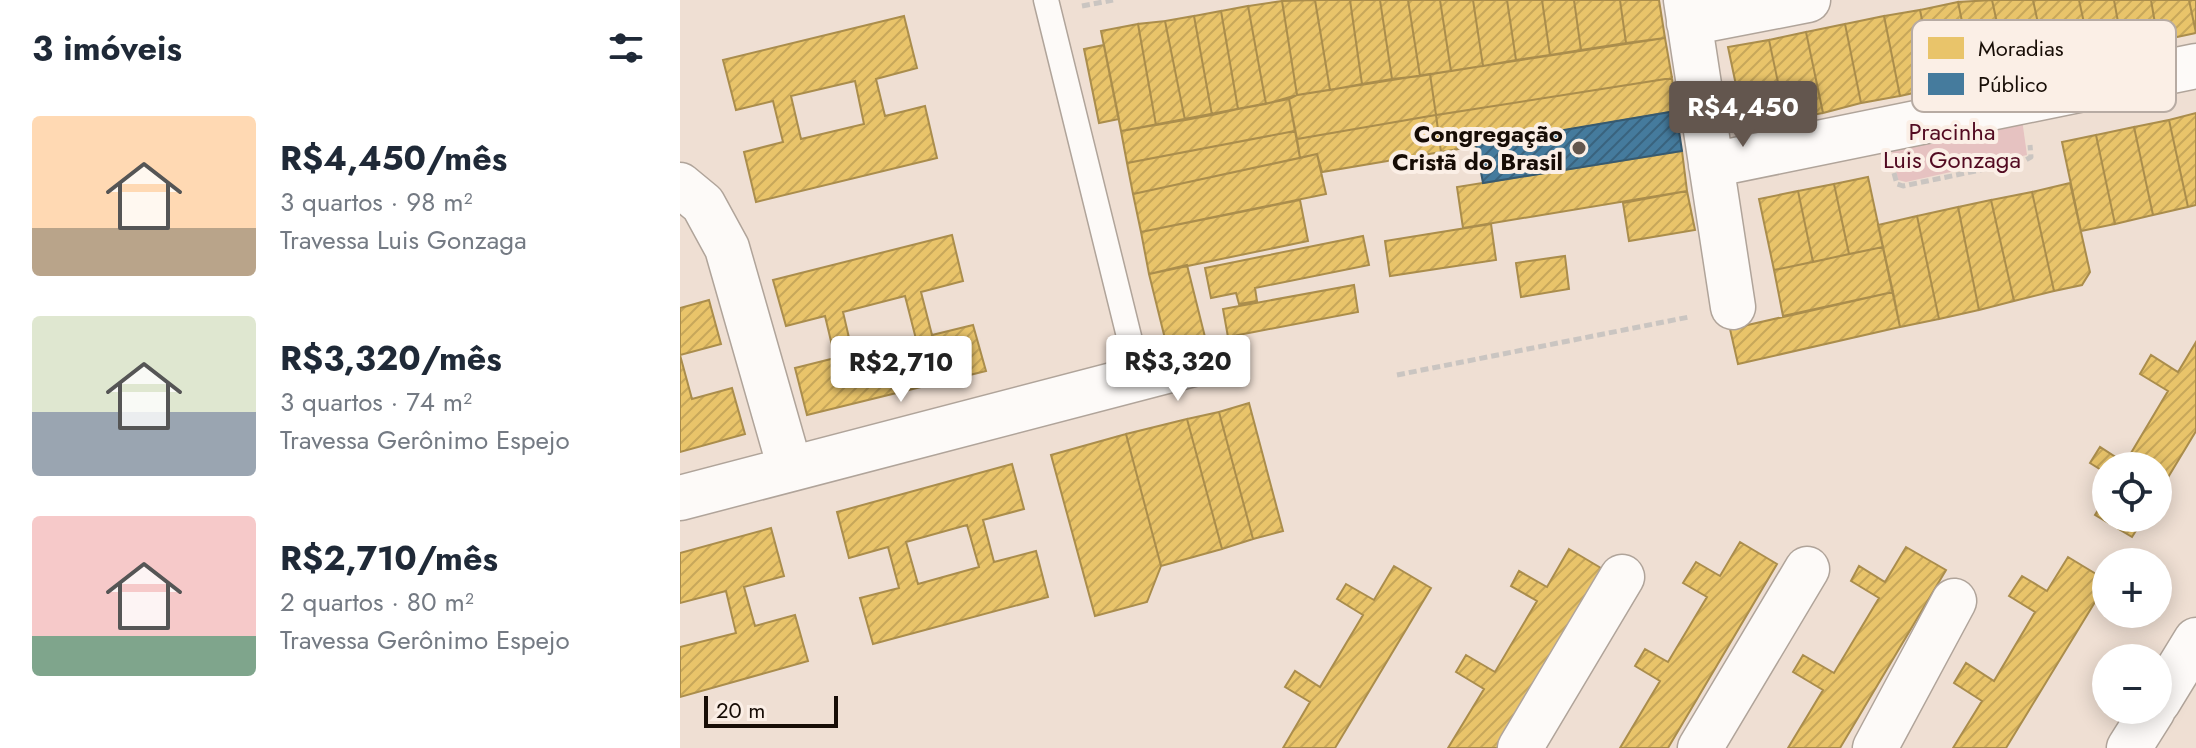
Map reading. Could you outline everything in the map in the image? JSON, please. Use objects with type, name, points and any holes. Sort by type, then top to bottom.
[{"type":"street","points":[[1733,307],[1688,11],[1808,0]]},
{"type":"street","points":[[2176,70],[2196,66]]},
{"type":"street","points":[[1711,165],[1971,112]]},
{"type":"street","points":[[680,185],[703,204],[727,248],[790,468]]},
{"type":"street","points":[[680,498],[1201,362]]},
{"type":"street","points":[[1700,748],[1807,569]]},
{"type":"street","points":[[1520,748],[1622,577]]},
{"type":"street","points":[[1875,748],[1954,601]]},
{"type":"street","points":[[2172,679],[2196,640]]},
{"type":"street","points":[[2129,748],[2144,724]]},
{"type":"lane","points":[[1046,0],[1139,377]]},
{"type":"path","points":[[1397,375],[1733,307]]},
{"type":"green space","name":"Pracinha Luis Gonzaga","points":[[1986,112],[2021,112],[2027,155],[1906,182],[1898,180],[1888,132]]},
{"type":"building: Moradias","points":[[1315,0],[1350,0],[1362,84],[1330,90]]},
{"type":"building: Moradias","points":[[1315,0],[1330,90],[1297,95],[1282,1]]},
{"type":"building: Moradias","points":[[1350,0],[1380,0],[1392,79],[1362,84]]},
{"type":"building: Moradias","points":[[1380,0],[1408,0],[1420,76],[1392,79]]},
{"type":"building: Moradias","points":[[1408,0],[1440,0],[1451,71],[1420,76]]},
{"type":"building: Moradias","points":[[1440,0],[1473,0],[1483,66],[1451,71]]},
{"type":"building: Moradias","points":[[1473,0],[1507,0],[1516,60],[1483,66]]},
{"type":"building: Moradias","points":[[1507,0],[1542,0],[1550,55],[1516,60]]},
{"type":"building: Moradias","points":[[1542,0],[1574,0],[1581,50],[1550,55]]},
{"type":"building: Moradias","points":[[1574,0],[1620,0],[1626,43],[1581,50]]},
{"type":"building: Moradias","points":[[1620,0],[1659,0],[1665,38],[1626,43]]},
{"type":"building: Moradias","points":[[1992,0],[1996,20],[1962,20],[1958,2]]},
{"type":"building: Moradias","points":[[1992,0],[2033,0],[2037,20],[1996,20]]},
{"type":"building: Moradias","points":[[2033,0],[2079,0],[2083,20],[2037,20]]},
{"type":"building: Moradias","points":[[2079,0],[2114,0],[2118,20],[2083,20]]},
{"type":"building: Moradias","points":[[2114,0],[2151,0],[2154,20],[2118,20]]},
{"type":"building: Moradias","points":[[2151,0],[2189,0],[2196,33],[2176,37],[2176,20],[2154,20]]},
{"type":"building: Moradias","points":[[2189,0],[2196,0],[2196,33]]},
{"type":"building: Moradias","points":[[1282,1],[1297,95],[1266,104],[1248,6]]},
{"type":"building: Moradias","points":[[1958,2],[1962,20],[1922,20],[1920,10]]},
{"type":"building: Moradias","points":[[1248,6],[1266,104],[1238,109],[1221,11]]},
{"type":"building: Moradias","points":[[1920,10],[1922,20],[1912,20],[1912,93],[1900,96],[1884,16]]},
{"type":"building: Moradias","points":[[1221,11],[1238,109],[1212,115],[1194,16]]},
{"type":"building: Moradias","points":[[904,16],[917,68],[876,79],[885,116],[925,106],[937,158],[756,202],[744,152],[783,142],[773,101],[736,110],[723,60]],"holes":[[[855,81],[864,124],[801,139],[791,96]]]},
{"type":"building: Moradias","points":[[1194,16],[1212,115],[1185,120],[1165,21]]},
{"type":"building: Moradias","points":[[1884,16],[1900,96],[1861,103],[1845,24]]},
{"type":"building: Moradias","points":[[1165,21],[1185,120],[1156,125],[1138,24]]},
{"type":"building: Moradias","points":[[1138,24],[1156,125],[1121,131],[1101,31]]},
{"type":"building: Moradias","points":[[1845,24],[1861,103],[1823,113],[1806,32]]},
{"type":"building: Moradias","points":[[1806,32],[1823,113],[1786,120],[1769,40]]},
{"type":"building: Moradias","points":[[1665,38],[1672,78],[1436,115],[1430,74]]},
{"type":"building: Moradias","points":[[1769,40],[1786,120],[1745,128],[1728,47]]},
{"type":"building: Moradias","points":[[1104,45],[1119,119],[1099,123],[1084,49]]},
{"type":"building: Moradias","points":[[1430,74],[1436,115],[1297,139],[1289,99],[1297,95]]},
{"type":"building: Moradias","points":[[1672,78],[1676,111],[1441,152],[1436,115]]},
{"type":"building: Moradias","points":[[1289,99],[1295,131],[1127,163],[1121,131]]},
{"type":"building: Moradias","points":[[2196,113],[2196,205],[2188,207],[2169,120]]},
{"type":"building: Moradias","points":[[1436,115],[1441,152],[1322,172],[1317,154],[1300,158],[1297,139]]},
{"type":"building: Moradias","points":[[2169,120],[2188,207],[2153,215],[2134,127]]},
{"type":"building: Moradias","points":[[2134,127],[2153,215],[2115,224],[2096,135]]},
{"type":"building: Moradias","points":[[1295,131],[1300,158],[1133,194],[1127,163]]},
{"type":"building: Moradias","points":[[2096,135],[2115,224],[2081,231],[2062,142]]},
{"type":"building: Moradias","points":[[1682,151],[1687,191],[1463,228],[1457,187]]},
{"type":"building: Moradias","points":[[1317,154],[1326,194],[1141,232],[1133,194]]},
{"type":"building: Moradias","points":[[1868,177],[1883,247],[1849,254],[1834,184]]},
{"type":"building: Moradias","points":[[2070,183],[2090,272],[2082,285],[2054,291],[2032,192]]},
{"type":"building: Moradias","points":[[1834,184],[1849,254],[1813,262],[1798,191]]},
{"type":"building: Moradias","points":[[1687,191],[1695,230],[1629,241],[1623,203]]},
{"type":"building: Moradias","points":[[1798,191],[1813,262],[1774,270],[1759,199]]},
{"type":"building: Moradias","points":[[2032,192],[2054,291],[2014,301],[1991,200]]},
{"type":"building: Moradias","points":[[1300,200],[1308,241],[1149,274],[1141,232]]},
{"type":"building: Moradias","points":[[1991,200],[2014,301],[1979,310],[1958,207]]},
{"type":"building: Moradias","points":[[1958,207],[1979,310],[1939,319],[1917,216]]},
{"type":"building: Moradias","points":[[1917,216],[1939,319],[1900,327],[1878,225]]},
{"type":"building: Moradias","points":[[1491,224],[1496,260],[1390,276],[1385,241]]},
{"type":"building: Moradias","points":[[952,235],[963,281],[921,292],[932,335],[973,325],[986,371],[807,415],[795,368],[835,358],[825,316],[786,326],[773,280]],"holes":[[[905,296],[916,339],[853,355],[843,312]]]},
{"type":"building: Moradias","points":[[1363,236],[1369,265],[1255,288],[1257,301],[1239,304],[1236,293],[1211,298],[1205,268]]},
{"type":"building: Moradias","points":[[1883,247],[1893,292],[1783,316],[1774,270]]},
{"type":"building: Moradias","points":[[1565,256],[1569,289],[1521,297],[1516,263]]},
{"type":"building: Moradias","points":[[1187,265],[1207,345],[1169,355],[1149,274]]},
{"type":"building: Moradias","points":[[1354,285],[1358,312],[1228,337],[1223,309]]},
{"type":"building: Moradias","points":[[1893,292],[1900,327],[1738,364],[1730,329]]},
{"type":"building: Moradias","points":[[709,300],[721,344],[680,355],[680,308]]},
{"type":"building: Moradias","points":[[2196,342],[2196,431],[2172,471],[2172,452],[2132,452],[2168,391],[2140,374],[2151,355],[2178,372]]},
{"type":"building: Moradias","points":[[680,355],[692,399],[732,388],[745,434],[680,452]]},
{"type":"building: Moradias","points":[[1249,403],[1283,531],[1253,539],[1219,412]]},
{"type":"building: Moradias","points":[[1219,412],[1253,539],[1222,549],[1187,419]]},
{"type":"building: Moradias","points":[[1187,419],[1222,549],[1161,566],[1126,434]]},
{"type":"building: Moradias","points":[[1126,434],[1161,566],[1147,602],[1095,616],[1051,455]]},
{"type":"building: Moradias","points":[[1012,464],[1024,509],[983,520],[994,562],[1036,551],[1048,597],[873,644],[860,598],[899,588],[888,547],[849,558],[837,512]],"holes":[[[967,525],[979,567],[918,584],[906,542]]]},
{"type":"building: Moradias","points":[[771,528],[784,576],[744,587],[755,626],[795,615],[808,661],[680,697],[680,647],[736,633],[726,591],[680,603],[680,553]]},
{"type":"building: Moradias","points":[[1740,542],[1777,564],[1668,748],[1620,748],[1660,681],[1635,666],[1645,649],[1668,662],[1707,597],[1683,583],[1696,562],[1720,576]]},
{"type":"building: Moradias","points":[[1906,547],[1946,570],[1840,748],[1788,748],[1823,690],[1793,672],[1803,655],[1834,673],[1879,598],[1851,581],[1859,566],[1885,582]]},
{"type":"building: Moradias","points":[[1569,549],[1606,571],[1502,748],[1448,748],[1484,689],[1456,672],[1466,655],[1495,672],[1537,601],[1511,586],[1519,571],[1547,587]]},
{"type":"building: Moradias","points":[[2068,557],[2092,572],[2092,607],[2006,748],[1953,748],[1982,701],[1954,683],[1966,663],[1994,681],[2035,612],[2009,596],[2022,576],[2047,591]]},
{"type":"building: Moradias","points":[[1394,566],[1431,588],[1335,748],[1283,748],[1310,702],[1285,687],[1295,671],[1320,687],[1363,615],[1337,599],[1346,584],[1374,600]]},
{"type":"building: Público","name":"Congregação Cristã do Brasil","points":[[1676,111],[1682,151],[1483,183],[1476,145]]},
{"type":"place","name":"Congregação Cristã do Brasil","points":[[1579,148]]}]
